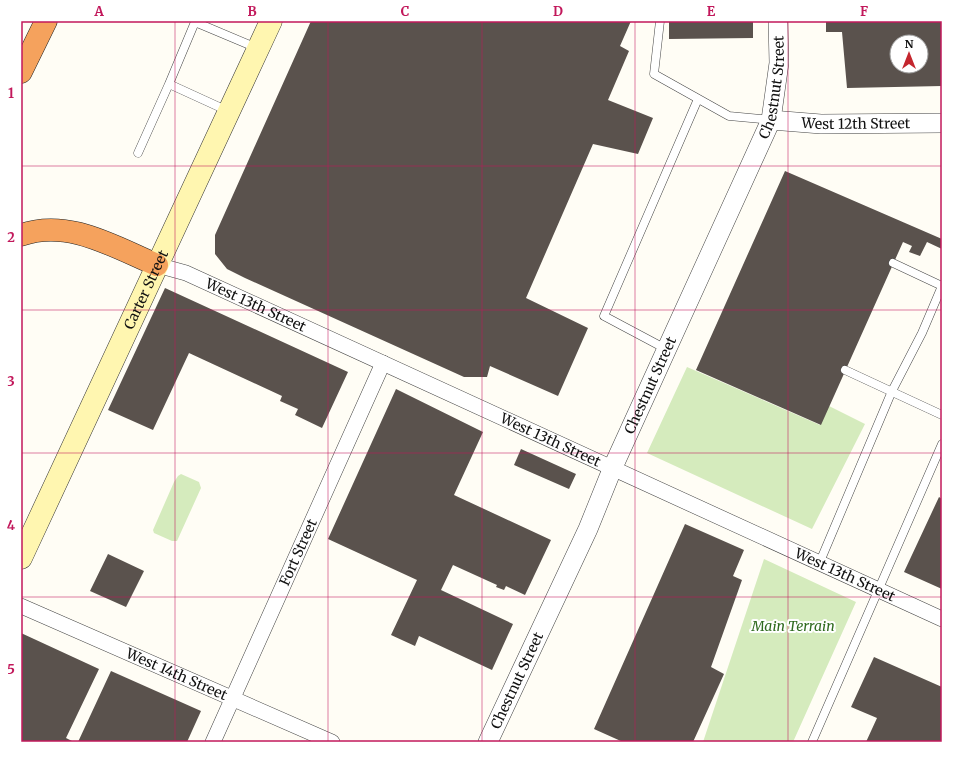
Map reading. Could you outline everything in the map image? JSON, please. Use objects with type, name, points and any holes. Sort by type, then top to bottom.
[{"type":"highway","points":[[21,72],[46,21]]},
{"type":"highway","points":[[21,235],[50,229],[76,232],[157,265]]},
{"type":"main road","name":"Carter Street","points":[[21,558],[271,21]]},
{"type":"street","name":"Chestnut Street","points":[[488,742],[588,529],[613,467],[771,120],[779,63],[778,21]]},
{"type":"street","name":"West 12th Street","points":[[771,120],[821,124],[942,123]]},
{"type":"street","name":"West 13th Street","points":[[157,265],[186,274],[613,467],[819,564],[942,619]]},
{"type":"street","name":"Fort Street","points":[[213,742],[383,363]]},
{"type":"street","name":"West 14th Street","points":[[21,606],[332,742]]},
{"type":"lane","points":[[660,21],[654,74],[729,116],[771,120]]},
{"type":"lane","points":[[138,153],[196,22],[258,49]]},
{"type":"lane","points":[[169,84],[229,111]]},
{"type":"lane","points":[[666,349],[604,316],[698,99]]},
{"type":"lane","points":[[819,564],[892,391],[922,333],[942,286],[893,263]]},
{"type":"lane","points":[[845,370],[942,415]]},
{"type":"lane","points":[[812,742],[942,444]]},
{"type":"green space","points":[[687,367],[820,425],[829,406],[865,424],[812,529],[647,453]]},
{"type":"green space","points":[[181,474],[199,482],[201,488],[177,541],[172,541],[154,533],[153,530],[174,482]]},
{"type":"green space","name":"Main Terrain","points":[[764,559],[856,602],[793,742],[703,742]]},
{"type":"building","points":[[311,21],[631,21],[620,46],[629,51],[608,100],[653,118],[638,154],[593,144],[526,298],[588,328],[558,396],[490,366],[487,377],[464,377],[245,278],[227,269],[215,254],[215,235]]},
{"type":"building","points":[[669,21],[753,21],[753,38],[669,39]]},
{"type":"building","points":[[826,21],[942,21],[942,86],[847,88],[842,32],[826,32]]},
{"type":"building","points":[[785,171],[942,239],[942,249],[927,242],[920,256],[909,252],[912,246],[903,242],[821,425],[696,370]]},
{"type":"building","points":[[165,288],[348,372],[322,428],[295,415],[298,409],[280,401],[282,396],[189,353],[153,430],[108,410]]},
{"type":"building","points":[[396,389],[483,432],[454,495],[551,540],[525,595],[506,586],[504,590],[496,587],[497,585],[453,565],[441,590],[513,624],[492,670],[419,636],[415,646],[391,635],[417,580],[328,539]]},
{"type":"building","points":[[521,449],[576,474],[569,489],[514,465]]},
{"type":"building","points":[[939,497],[942,499],[942,589],[904,572]]},
{"type":"building","points":[[685,524],[744,550],[733,576],[742,580],[711,667],[724,674],[693,742],[623,742],[594,729]]},
{"type":"building","points":[[108,554],[144,571],[126,607],[90,591]]},
{"type":"building","points":[[21,633],[99,669],[66,738],[74,742],[21,742]]},
{"type":"building","points":[[874,657],[942,687],[942,742],[866,742],[877,718],[851,707]]},
{"type":"building","points":[[111,671],[201,711],[187,742],[78,742]]}]
